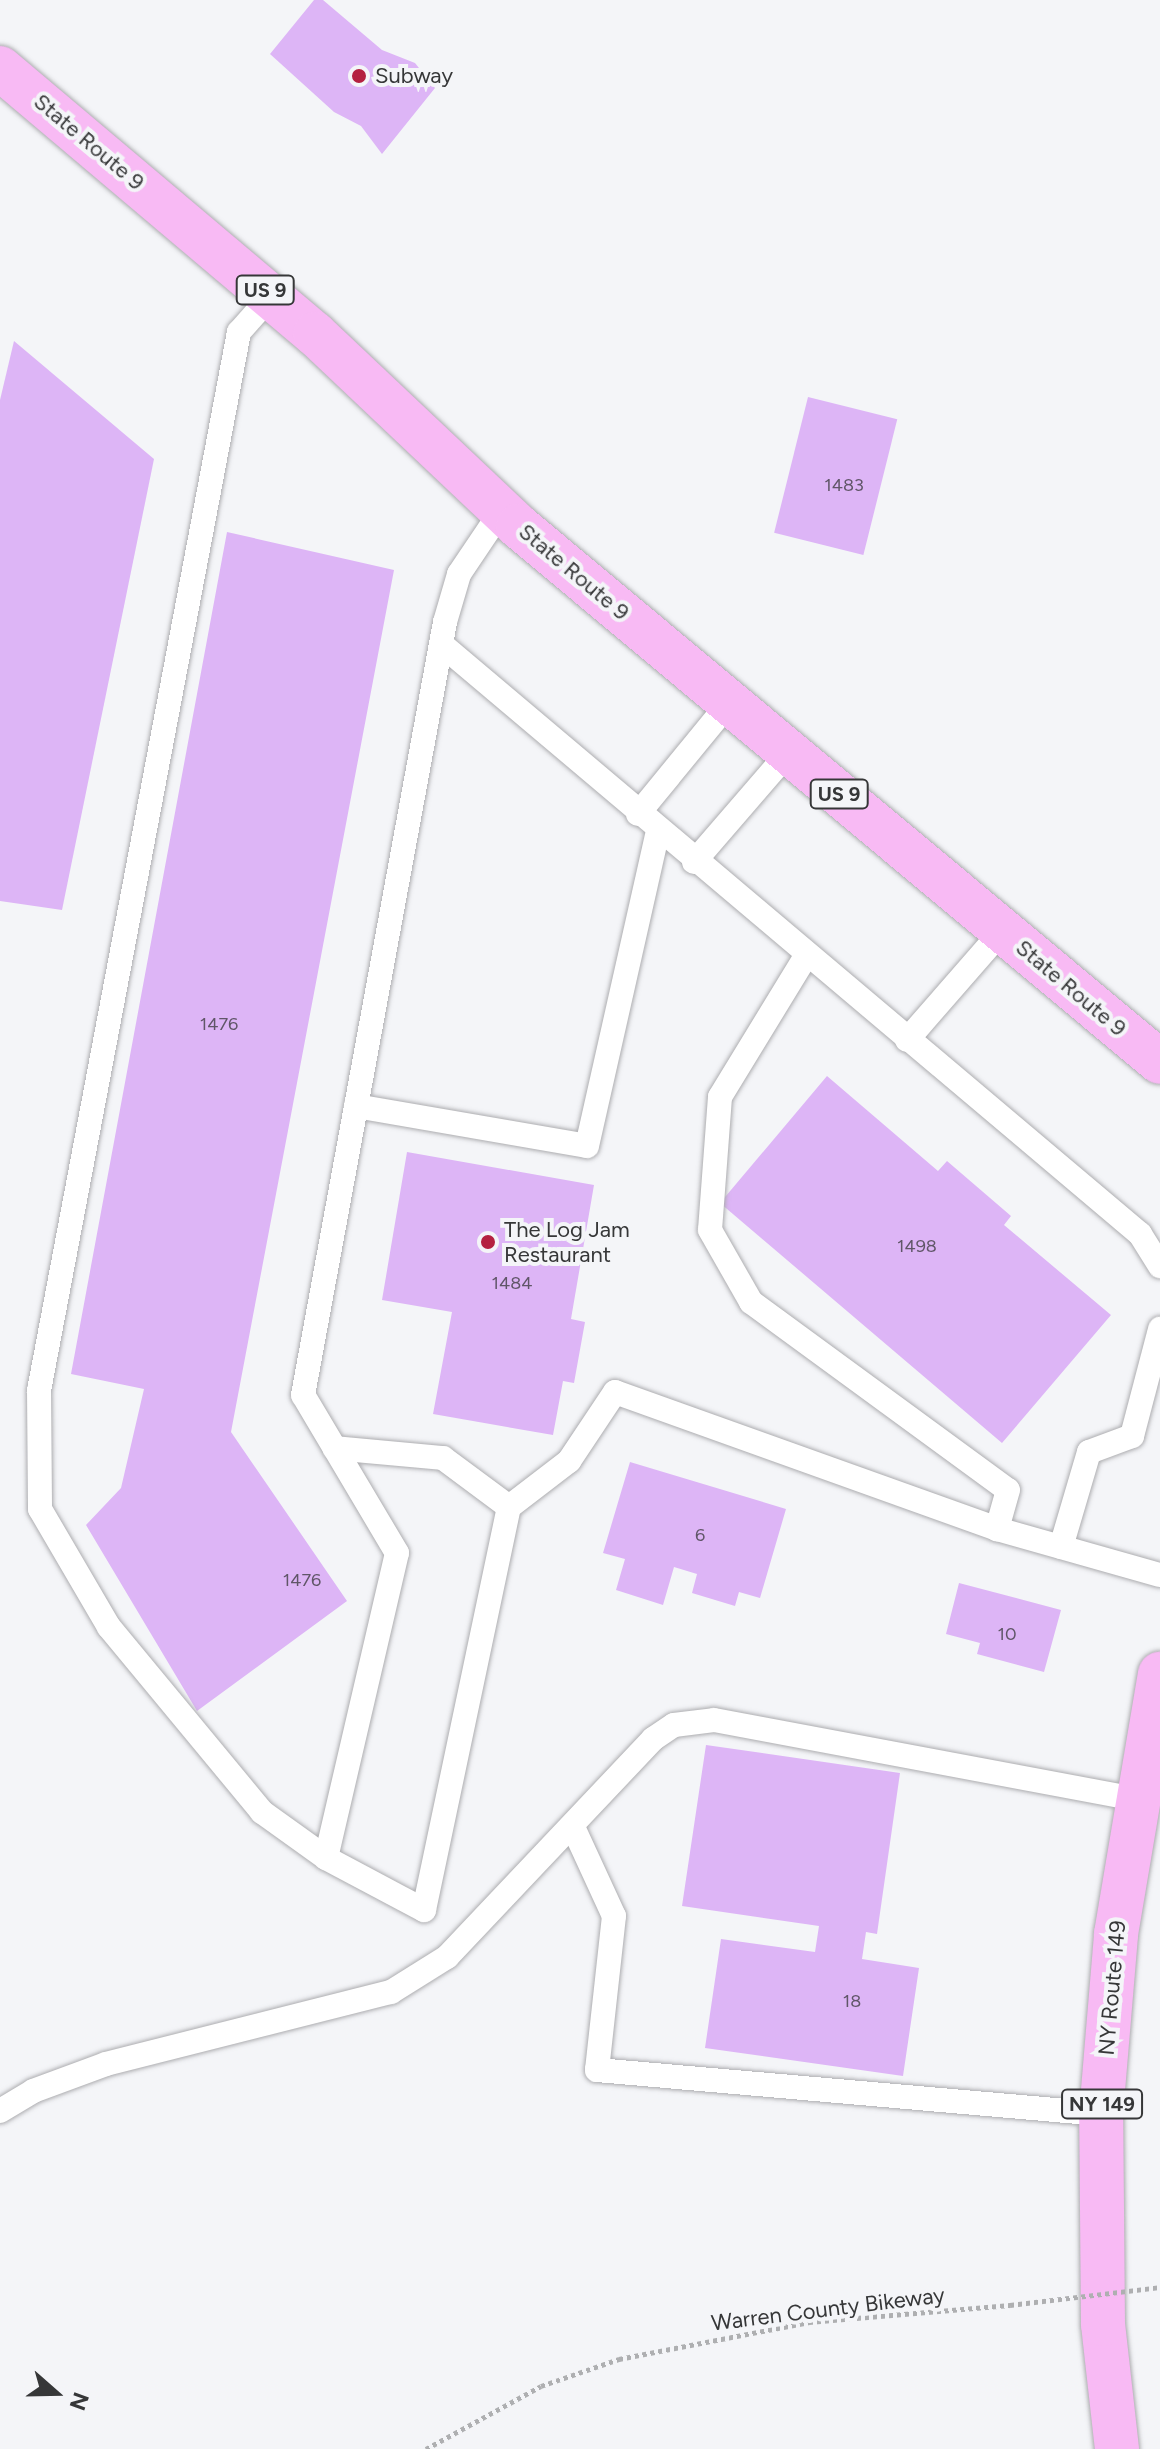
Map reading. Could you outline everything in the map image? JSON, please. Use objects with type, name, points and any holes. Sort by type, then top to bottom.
[{"type":"highway","name":"State Route 9","points":[[0,68],[271,296],[502,510],[1160,1062]]},
{"type":"highway","name":"NY Route 149","points":[[1117,2449],[1103,2324],[1101,2114],[1116,1934],[1135,1799],[1160,1674]]},
{"type":"lane","points":[[271,296],[239,332],[39,1390],[40,1509],[109,1627],[262,1812],[326,1858],[424,1910],[509,1507],[569,1461],[615,1392],[997,1529],[1160,1575]]},
{"type":"lane","points":[[326,1858],[397,1553],[303,1395],[441,644],[459,574],[502,510]]},
{"type":"lane","points":[[441,644],[658,832],[1140,1234],[1160,1266]]},
{"type":"lane","points":[[638,814],[729,703]]},
{"type":"lane","points":[[694,862],[789,752]]},
{"type":"lane","points":[[356,1106],[587,1146],[658,832]]},
{"type":"lane","points":[[907,1040],[1003,930]]},
{"type":"lane","points":[[806,956],[720,1097],[710,1230],[751,1302],[1008,1490],[997,1529]]},
{"type":"lane","points":[[1061,1547],[1089,1452],[1132,1436],[1160,1329]]},
{"type":"lane","points":[[334,1448],[443,1458],[509,1507]]},
{"type":"lane","points":[[0,2111],[106,2064],[391,1992],[447,1957],[653,1739],[674,1725],[714,1720],[1135,1799]]},
{"type":"lane","points":[[573,1827],[614,1916],[597,2070],[1101,2114]]},
{"type":"path","name":"Warren County Bikeway","points":[[426,2449],[541,2386],[619,2359],[809,2322],[1010,2305],[1160,2287]]},
{"type":"building","name":"Subway","points":[[314,0],[323,0],[382,50],[415,63],[435,88],[382,154],[361,126],[334,112],[270,54]]},
{"type":"building","points":[[14,341],[154,459],[62,910],[0,901],[0,400]]},
{"type":"building","points":[[808,397],[897,419],[863,555],[774,533]]},
{"type":"building","points":[[227,532],[394,570],[231,1432],[347,1601],[197,1711],[86,1525],[121,1488],[144,1389],[71,1374]]},
{"type":"building","points":[[827,1076],[938,1171],[947,1161],[1011,1216],[1004,1225],[1111,1315],[1002,1443],[720,1203]]},
{"type":"building","name":"The Log Jam Restaurant","points":[[407,1152],[594,1185],[571,1319],[585,1322],[574,1383],[563,1381],[553,1435],[433,1414],[452,1312],[382,1300]]},
{"type":"building","points":[[630,1462],[786,1509],[760,1598],[739,1592],[735,1606],[692,1593],[697,1574],[674,1567],[663,1605],[616,1590],[625,1559],[603,1553]]},
{"type":"building","points":[[959,1583],[1061,1610],[1044,1672],[977,1654],[980,1643],[946,1634]]},
{"type":"building","points":[[706,1745],[900,1773],[877,1934],[866,1932],[862,1959],[919,1968],[903,2076],[705,2048],[721,1939],[815,1952],[819,1926],[682,1906]]},
{"type":"place","name":"Subway","points":[[359,76]]},
{"type":"place","name":"The Log Jam Restaurant","points":[[488,1242]]}]
